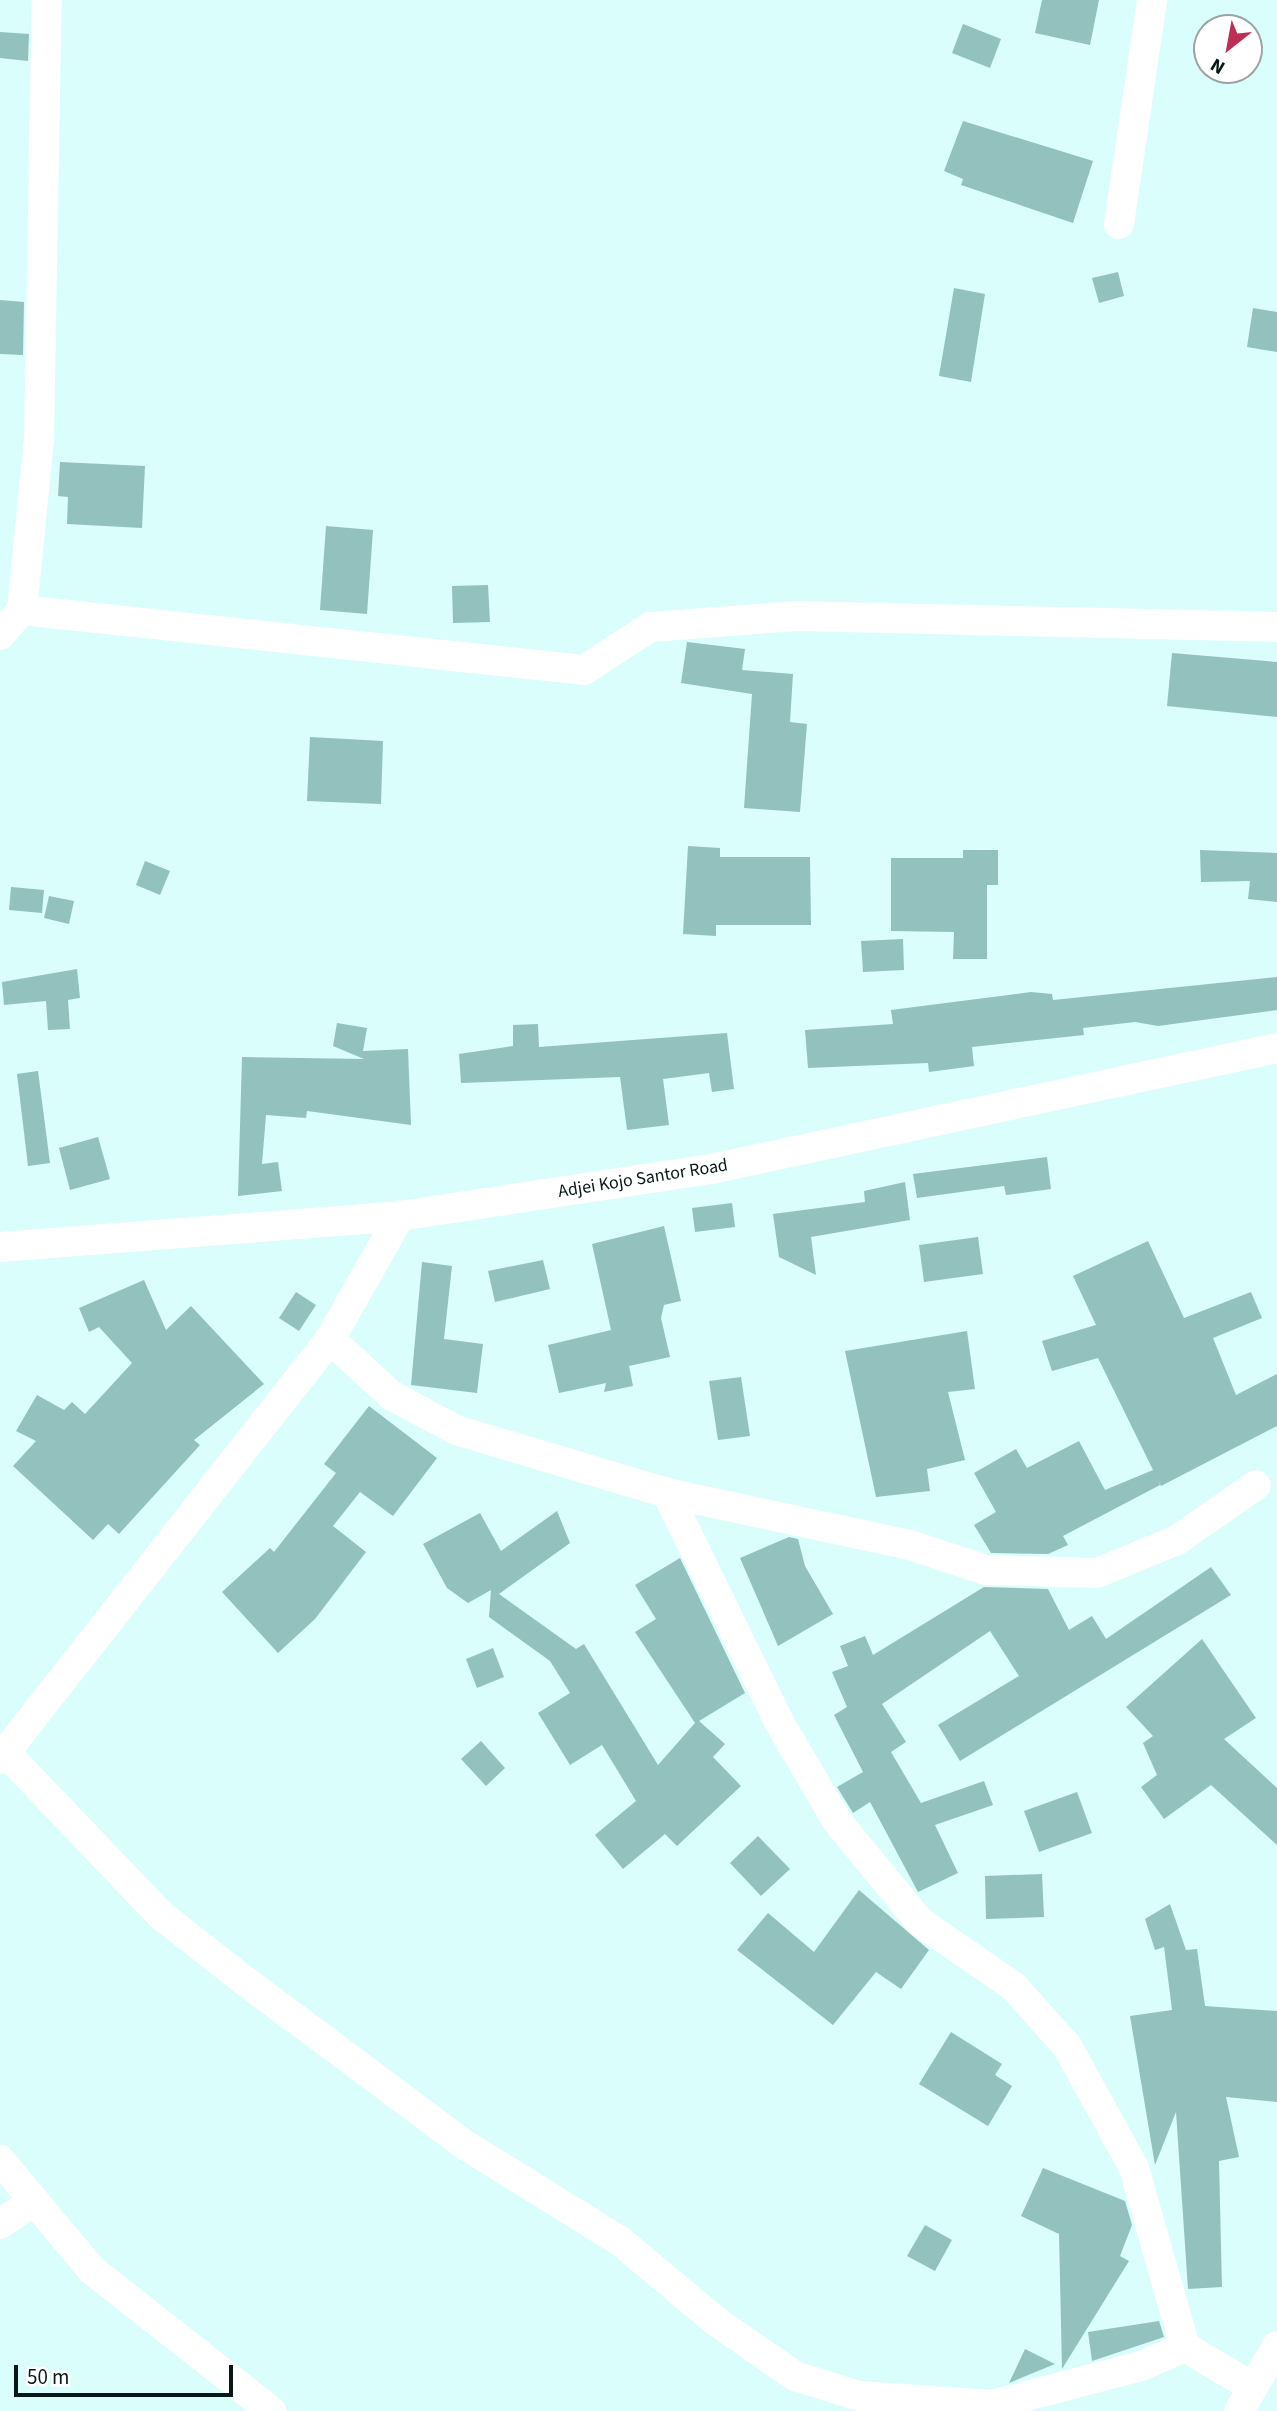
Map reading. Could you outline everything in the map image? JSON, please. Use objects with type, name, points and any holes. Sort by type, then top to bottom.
[{"type":"street","points":[[0,635],[22,610],[39,440],[47,0]]},
{"type":"street","points":[[1119,224],[1152,0]]},
{"type":"street","points":[[22,610],[584,670],[650,627],[797,616],[1277,627]]},
{"type":"street","name":"Adjei Kojo Santor Road","points":[[0,1247],[400,1216],[711,1169],[1277,1048]]},
{"type":"street","points":[[400,1216],[330,1339],[3,1756],[161,1915],[245,1981],[462,2143],[620,2241],[717,2322],[795,2376],[859,2396],[992,2405],[1141,2366],[1185,2347]]},
{"type":"street","points":[[330,1339],[391,1395],[456,1430],[667,1493],[910,1545],[986,1570],[1097,1573],[1177,1539],[1256,1485]]},
{"type":"street","points":[[667,1493],[779,1722],[837,1822],[920,1922],[1013,1986],[1067,2046],[1134,2168],[1185,2347],[1246,2399],[1277,2346]]},
{"type":"street","points":[[0,2160],[92,2270],[271,2411]]},
{"type":"street","points":[[0,2224],[34,2201]]},
{"type":"building","points":[[1042,0],[1099,0],[1090,45],[1035,33]]},
{"type":"building","points":[[963,24],[1001,39],[990,68],[952,53]]},
{"type":"building","points":[[0,32],[29,34],[28,61],[0,58]]},
{"type":"building","points":[[963,121],[1093,161],[1073,223],[961,185],[963,179],[944,171]]},
{"type":"building","points":[[1118,272],[1124,296],[1099,303],[1092,278]]},
{"type":"building","points":[[954,288],[985,294],[971,382],[939,376]]},
{"type":"building","points":[[0,300],[24,302],[23,355],[0,354]]},
{"type":"building","points":[[1253,308],[1277,312],[1277,352],[1247,347]]},
{"type":"building","points":[[60,462],[145,466],[142,528],[67,524],[68,497],[58,496]]},
{"type":"building","points":[[326,526],[373,530],[367,614],[320,610]]},
{"type":"building","points":[[488,585],[490,622],[453,623],[452,586]]},
{"type":"building","points":[[687,642],[745,649],[742,670],[793,674],[790,722],[807,724],[800,812],[744,808],[752,694],[681,683]]},
{"type":"building","points":[[1172,653],[1277,662],[1277,717],[1167,706]]},
{"type":"building","points":[[310,737],[383,741],[381,804],[307,801]]},
{"type":"building","points":[[688,846],[720,848],[720,857],[810,857],[811,925],[716,925],[716,936],[683,934]]},
{"type":"building","points":[[963,850],[998,850],[998,885],[987,885],[987,959],[953,959],[954,932],[891,931],[891,858],[963,858]]},
{"type":"building","points":[[1200,850],[1277,853],[1277,902],[1248,899],[1250,881],[1201,882]]},
{"type":"building","points":[[145,861],[170,871],[160,895],[136,885]]},
{"type":"building","points":[[11,887],[44,890],[42,913],[9,910]]},
{"type":"building","points":[[49,896],[74,901],[69,924],[44,918]]},
{"type":"building","points":[[903,939],[904,970],[863,972],[861,941]]},
{"type":"building","points":[[77,969],[80,998],[68,1000],[70,1029],[48,1030],[46,1001],[4,1005],[2,982]]},
{"type":"building","points":[[1277,977],[1277,1010],[1158,1026],[1135,1022],[1083,1028],[1084,1035],[972,1047],[974,1066],[929,1072],[928,1063],[808,1068],[805,1030],[893,1024],[891,1010],[1031,992],[1052,994],[1053,1000]]},
{"type":"building","points":[[337,1023],[367,1028],[363,1051],[408,1049],[411,1125],[307,1111],[306,1118],[266,1115],[262,1164],[278,1162],[282,1191],[238,1196],[242,1057],[364,1059],[333,1046]]},
{"type":"building","points":[[538,1024],[539,1047],[727,1033],[734,1089],[712,1092],[709,1073],[663,1079],[669,1125],[627,1130],[620,1077],[461,1083],[459,1054],[513,1046],[513,1025]]},
{"type":"building","points":[[38,1071],[50,1163],[28,1166],[17,1074]]},
{"type":"building","points":[[98,1137],[110,1179],[70,1190],[59,1148]]},
{"type":"building","points":[[1047,1157],[1051,1189],[1006,1195],[1004,1186],[917,1198],[913,1174]]},
{"type":"building","points":[[905,1182],[910,1220],[811,1237],[816,1275],[779,1257],[773,1214],[865,1202],[864,1191]]},
{"type":"building","points":[[732,1203],[735,1227],[695,1232],[692,1208]]},
{"type":"building","points":[[664,1226],[681,1301],[664,1305],[661,1318],[670,1357],[629,1366],[633,1386],[604,1392],[606,1383],[559,1393],[548,1345],[611,1330],[592,1244]]},
{"type":"building","points":[[978,1237],[983,1274],[924,1282],[919,1245]]},
{"type":"building","points":[[1148,1241],[1184,1318],[1251,1292],[1262,1318],[1213,1338],[1236,1395],[1277,1374],[1277,1426],[1161,1486],[1158,1480],[1160,1485],[1063,1536],[1068,1545],[1048,1554],[991,1553],[974,1525],[996,1512],[974,1473],[1016,1449],[1027,1468],[1079,1441],[1105,1490],[1153,1470],[1098,1358],[1052,1371],[1042,1341],[1096,1325],[1073,1276]]},
{"type":"building","points":[[543,1260],[550,1289],[495,1302],[488,1271]]},
{"type":"building","points":[[422,1262],[452,1266],[444,1339],[483,1344],[477,1393],[411,1385]]},
{"type":"building","points":[[144,1280],[166,1330],[191,1306],[264,1384],[194,1440],[200,1445],[119,1534],[108,1524],[93,1540],[13,1466],[36,1441],[16,1431],[37,1395],[64,1410],[72,1402],[85,1414],[132,1363],[99,1327],[89,1332],[79,1308]]},
{"type":"building","points":[[296,1292],[316,1305],[299,1331],[279,1318]]},
{"type":"building","points":[[967,1331],[975,1389],[948,1392],[965,1460],[927,1469],[930,1491],[876,1497],[845,1351]]},
{"type":"building","points":[[741,1377],[750,1436],[718,1440],[709,1381]]},
{"type":"building","points":[[369,1406],[437,1458],[393,1516],[360,1492],[333,1526],[366,1552],[315,1619],[278,1653],[222,1592],[270,1548],[274,1552],[336,1473],[324,1464]]},
{"type":"building","points":[[557,1511],[570,1543],[499,1594],[576,1649],[584,1644],[658,1765],[695,1723],[635,1632],[656,1619],[635,1585],[680,1558],[745,1693],[699,1721],[725,1744],[713,1757],[741,1786],[677,1846],[665,1834],[623,1869],[595,1835],[636,1801],[602,1745],[570,1765],[538,1713],[570,1693],[550,1661],[489,1617],[491,1590],[468,1603],[447,1588],[423,1544],[480,1513],[501,1551]]},
{"type":"building","points":[[789,1537],[798,1539],[805,1566],[833,1614],[778,1646],[740,1558]]},
{"type":"building","points":[[1211,1567],[1231,1595],[960,1761],[938,1725],[1019,1676],[990,1631],[882,1704],[906,1742],[891,1752],[921,1803],[984,1781],[993,1805],[935,1825],[958,1873],[918,1892],[870,1802],[853,1813],[837,1787],[863,1772],[834,1715],[847,1707],[832,1672],[848,1666],[840,1646],[865,1636],[873,1655],[984,1587],[1048,1589],[1069,1630],[1092,1616],[1106,1639]]},
{"type":"building","points":[[1202,1639],[1256,1718],[1224,1739],[1277,1788],[1277,1845],[1211,1785],[1164,1819],[1141,1787],[1157,1775],[1143,1743],[1153,1736],[1126,1707]]},
{"type":"building","points":[[493,1648],[504,1677],[477,1688],[466,1659]]},
{"type":"building","points":[[481,1741],[505,1768],[486,1786],[461,1759]]},
{"type":"building","points":[[1077,1792],[1092,1833],[1039,1852],[1024,1811]]},
{"type":"building","points":[[758,1836],[790,1869],[761,1896],[730,1863]]},
{"type":"building","points":[[1042,1874],[1044,1917],[986,1919],[985,1876]]},
{"type":"building","points":[[859,1890],[929,1950],[901,1989],[876,1972],[833,2025],[737,1950],[768,1913],[814,1952]]},
{"type":"building","points":[[1170,1904],[1186,1950],[1197,1949],[1205,2006],[1277,2011],[1277,2102],[1226,2097],[1239,2157],[1219,2161],[1222,2287],[1188,2289],[1176,2112],[1155,2165],[1130,2016],[1172,2010],[1164,1947],[1155,1950],[1145,1919]]},
{"type":"building","points":[[951,2032],[1002,2064],[995,2075],[1012,2086],[988,2126],[919,2084]]},
{"type":"building","points":[[1043,2168],[1125,2201],[1132,2225],[1120,2256],[1129,2261],[1062,2369],[1059,2234],[1021,2216]]},
{"type":"building","points":[[925,2225],[952,2240],[935,2271],[907,2256]]},
{"type":"building","points":[[1159,2321],[1164,2337],[1092,2361],[1088,2332]]},
{"type":"building","points":[[1025,2349],[1055,2364],[1009,2383]]}]
